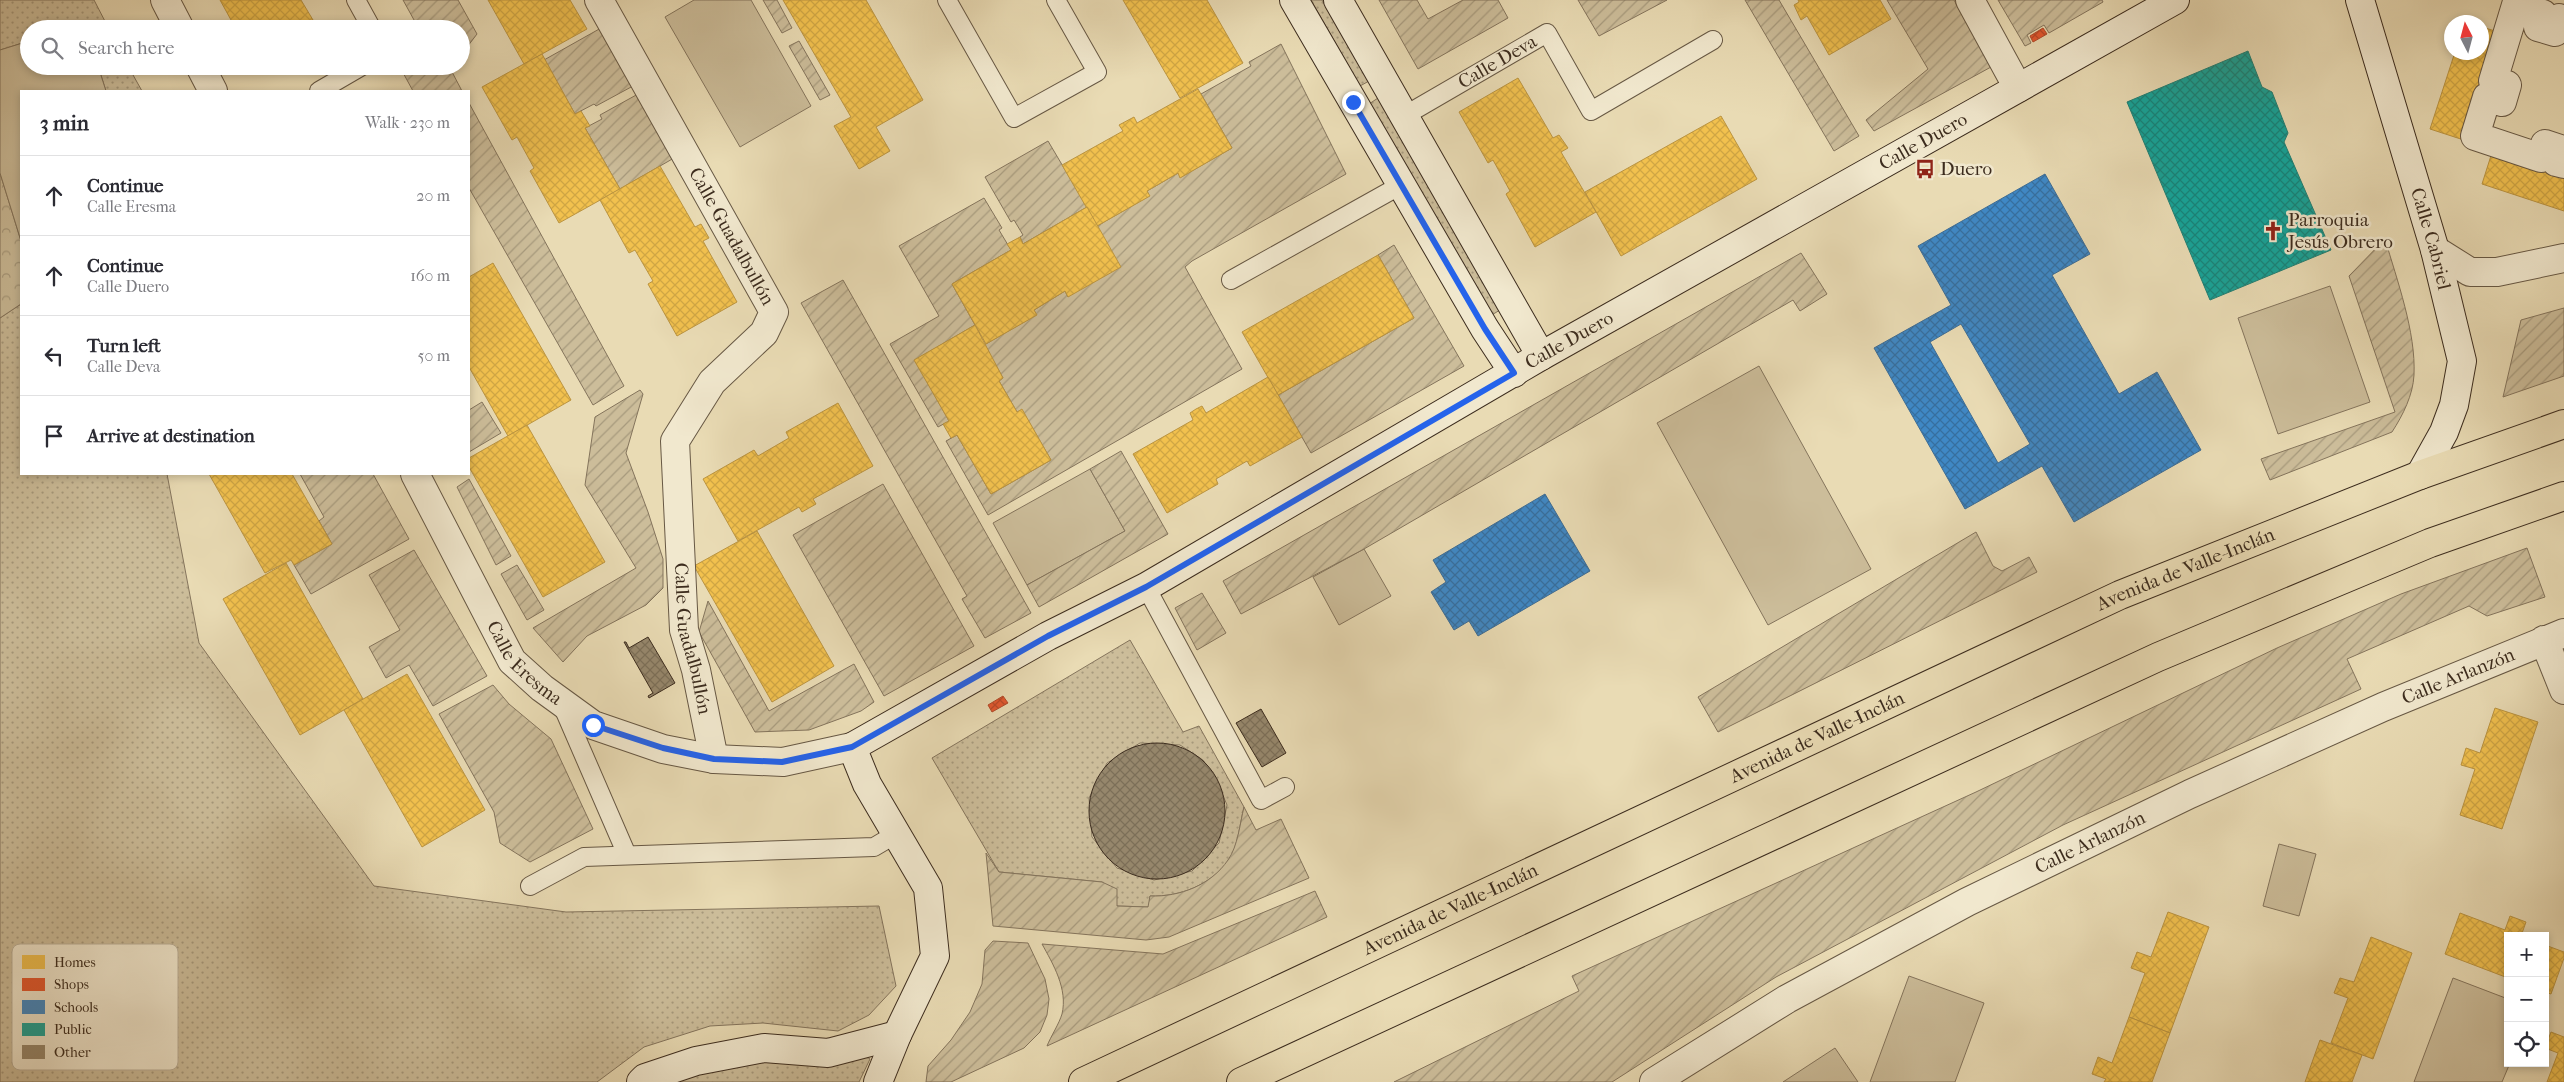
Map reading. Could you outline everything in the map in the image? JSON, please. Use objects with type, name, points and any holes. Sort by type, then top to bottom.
[{"type":"main road","name":"Avenida de Valle-Inclán","points":[[1084,1082],[2120,595],[2420,475],[2564,424]]},
{"type":"main road","points":[[1241,1082],[2158,657],[2430,544],[2564,496]]},
{"type":"street","points":[[165,0],[175,20]]},
{"type":"street","name":"Calle Guadalbullón","points":[[599,0],[774,312],[764,333],[712,382],[675,441],[684,630],[696,670],[714,759]]},
{"type":"street","points":[[1294,0],[1485,329],[1514,373]]},
{"type":"street","points":[[1338,0],[1541,356]]},
{"type":"street","points":[[1970,0],[2018,88]]},
{"type":"street","name":"Calle Duero","points":[[714,759],[782,762],[852,747],[1048,636],[1146,587],[1541,356],[2175,0]]},
{"type":"street","name":"Calle Cabriel","points":[[2360,0],[2435,250],[2462,361],[2454,405],[2444,432],[2420,475]]},
{"type":"street","points":[[2564,20],[2559,18],[2556,32],[2538,27],[2543,14],[2516,5],[2493,81],[2507,85],[2502,102],[2487,97],[2475,136],[2541,158],[2546,144],[2560,149],[2556,162],[2564,164]]},
{"type":"street","points":[[205,75],[212,90]]},
{"type":"street","points":[[2435,250],[2470,272],[2497,272],[2564,258]]},
{"type":"street","name":"Calle Eresma","points":[[416,475],[512,661],[542,688],[593,725],[663,748],[714,759]]},
{"type":"street","name":"Calle Arlanzón","points":[[1654,1082],[1787,999],[1967,902],[2198,790],[2383,707],[2554,637],[2564,690]]},
{"type":"street","points":[[852,747],[867,784],[928,888],[934,956],[897,1035],[878,1082]]},
{"type":"street","points":[[641,1082],[645,1078],[696,1061],[764,1048],[828,1053],[897,1035]]},
{"type":"lane","points":[[356,0],[367,20]]},
{"type":"lane","points":[[947,0],[1014,118],[1097,72],[1056,0]]},
{"type":"lane","name":"Calle Deva","points":[[1404,116],[1547,33],[1591,110],[1713,40]]},
{"type":"lane","points":[[321,90],[347,75]]},
{"type":"lane","points":[[1230,280],[1401,185]]},
{"type":"lane","points":[[1146,587],[1261,800],[1285,788]]},
{"type":"lane","points":[[561,702],[627,855]]},
{"type":"lane","points":[[530,886],[584,857],[874,847],[896,834]]},
{"type":"green space","points":[[0,0],[94,0],[104,20],[20,20],[20,44],[0,50]]},
{"type":"green space","points":[[403,0],[458,0],[469,20],[414,20]]},
{"type":"green space","points":[[694,0],[751,0],[811,106],[740,147],[665,17]]},
{"type":"green space","points":[[763,0],[777,0],[792,28],[782,33]]},
{"type":"green space","points":[[1311,0],[1322,0],[1369,81],[1360,86]]},
{"type":"green space","points":[[1379,0],[1417,0],[1428,19],[1463,0],[1498,0],[1508,18],[1418,69]]},
{"type":"green space","points":[[1578,0],[1667,0],[1599,36]]},
{"type":"green space","points":[[1745,0],[1779,0],[1859,136],[1834,151]]},
{"type":"green space","points":[[1887,0],[1954,0],[1991,67],[1874,131],[1866,120],[1928,69]]},
{"type":"green space","points":[[1998,0],[2102,0],[2103,2],[2049,33],[2044,25],[2027,35],[2031,43],[2025,46]]},
{"type":"green space","points":[[470,21],[477,34],[470,43]]},
{"type":"green space","points":[[601,28],[633,86],[596,106],[594,104],[575,114],[544,60]]},
{"type":"green space","points":[[799,41],[830,95],[820,100],[789,46]]},
{"type":"green space","points":[[20,44],[20,75],[101,75],[106,90],[20,90],[20,238],[0,173],[0,50]]},
{"type":"green space","points":[[1281,44],[1346,174],[1192,261],[1185,267],[1242,369],[988,515],[946,441],[957,435],[991,494],[1051,460],[1022,410],[1017,412],[999,381],[1003,378],[984,345],[1036,315],[1034,310],[1065,291],[1068,297],[1097,226],[1149,196],[1147,191],[1178,173],[1181,177],[1232,148],[1201,94],[1251,66],[1249,62]]},
{"type":"green space","points":[[101,75],[133,75],[141,90],[106,90]]},
{"type":"green space","points":[[404,75],[454,75],[461,90],[412,90]]},
{"type":"green space","points":[[638,94],[674,158],[620,189],[585,128],[602,119],[600,115]]},
{"type":"green space","points":[[1378,98],[1500,310],[1490,316],[1369,104]]},
{"type":"green space","points":[[470,105],[624,386],[593,405],[470,190]]},
{"type":"green space","points":[[1048,141],[1087,207],[1023,244],[1020,237],[1023,235],[1014,220],[1011,222],[985,177]]},
{"type":"green space","points":[[0,173],[20,238],[20,305],[0,318]]},
{"type":"green space","points":[[984,198],[1002,228],[999,230],[1011,250],[952,284],[975,325],[915,360],[949,421],[938,427],[890,344],[939,316],[899,246]]},
{"type":"green space","points":[[2385,239],[2405,306],[2414,358],[2413,382],[2404,412],[2392,432],[2270,480],[2261,459],[2395,412],[2349,276]]},
{"type":"green space","points":[[1394,245],[1464,366],[1311,453],[1278,395],[1414,318],[1378,255]]},
{"type":"green space","points":[[1801,253],[1827,294],[1800,311],[1793,300],[1364,549],[1241,614],[1223,581]]},
{"type":"green space","points":[[843,280],[1031,613],[985,638],[962,599],[967,596],[801,303]]},
{"type":"green space","points":[[2330,286],[2370,402],[2278,434],[2238,318]]},
{"type":"green space","points":[[20,305],[20,475],[167,475],[199,643],[374,886],[566,912],[879,906],[896,986],[869,1015],[838,1031],[763,1023],[710,1026],[644,1047],[597,1082],[0,1082],[0,318]]},
{"type":"green space","points":[[2564,308],[2564,376],[2503,397],[2521,320]]},
{"type":"green space","points":[[1759,366],[1871,569],[1768,625],[1657,423]]},
{"type":"green space","points":[[640,390],[643,394],[626,453],[663,559],[663,588],[646,605],[587,636],[563,662],[533,628],[636,568],[585,485],[595,417]]},
{"type":"green space","points":[[482,402],[501,433],[470,451],[470,409]]},
{"type":"green space","points":[[1121,451],[1168,534],[1039,607],[1027,585],[1125,531],[1090,469]]},
{"type":"green space","points":[[1090,469],[1125,531],[1027,585],[993,523]]},
{"type":"green space","points":[[301,475],[374,475],[409,539],[311,594],[294,565],[332,544],[319,521],[324,517]]},
{"type":"green space","points":[[469,479],[511,556],[496,565],[457,487]]},
{"type":"green space","points":[[883,484],[974,646],[884,696],[793,535]]},
{"type":"green space","points":[[1976,532],[1993,566],[2002,571],[2029,557],[2037,572],[1718,732],[1698,697]]},
{"type":"green space","points":[[2527,548],[2545,597],[2487,616],[2469,606],[2347,659],[2361,689],[2063,825],[1776,977],[1612,1082],[1394,1082],[1579,991],[1572,976],[1976,792],[2277,648],[2401,594]]},
{"type":"green space","points":[[1364,549],[1391,596],[1339,625],[1313,577]]},
{"type":"green space","points":[[414,550],[487,676],[433,706],[409,665],[386,678],[369,647],[400,630],[369,575]]},
{"type":"green space","points":[[517,565],[544,610],[527,620],[501,574]]},
{"type":"green space","points":[[1202,593],[1226,633],[1197,650],[1175,608]]},
{"type":"green space","points":[[708,601],[769,711],[854,664],[874,702],[861,711],[809,730],[755,732],[699,632]]},
{"type":"green space","points":[[1130,640],[1183,732],[1199,726],[1244,807],[1237,841],[1229,860],[1222,869],[1204,883],[1183,892],[1150,896],[1149,907],[1117,906],[1102,882],[999,872],[932,758]],"holes":[[[1140,743],[1180,745],[1203,760],[1215,777],[1227,805],[1219,843],[1192,871],[1154,880],[1117,868],[1092,837],[1089,798],[1107,763]]]},
{"type":"green space","points":[[493,685],[509,704],[551,739],[593,829],[530,862],[500,843],[494,812],[439,714]]},
{"type":"green space","points":[[1244,807],[1256,830],[1281,819],[1309,878],[1169,937],[1146,940],[993,926],[986,853],[999,872],[1102,882],[1117,889],[1117,906],[1148,907],[1150,896],[1183,892],[1194,888],[1204,883],[1221,869],[1234,848]]},
{"type":"green space","points":[[2279,844],[2316,854],[2299,916],[2263,906]]},
{"type":"green space","points":[[1315,891],[1327,917],[1047,1046],[1062,1014],[1063,995],[1051,960],[1042,944],[1163,954]]},
{"type":"green space","points":[[993,941],[1028,943],[1045,979],[1049,999],[1047,1015],[1040,1032],[1024,1048],[951,1082],[926,1082],[928,1066],[951,1040],[970,1012],[982,984],[985,950]]},
{"type":"green space","points":[[1909,976],[1984,1003],[1955,1082],[1870,1082]]},
{"type":"green space","points":[[2453,978],[2504,997],[2504,1067],[2508,1067],[2502,1082],[2414,1082]]},
{"type":"green space","points":[[1835,1048],[1858,1082],[1783,1082]]},
{"type":"green space","points":[[864,1055],[870,1059],[859,1082],[676,1082],[712,1067],[740,1062],[848,1062]]},
{"type":"building: Homes","points":[[220,0],[301,0],[313,20],[231,20]]},
{"type":"building: Homes","points":[[488,0],[570,0],[587,29],[524,64]]},
{"type":"building: Homes","points":[[783,0],[866,0],[923,100],[876,127],[890,151],[859,169],[834,126],[851,117]]},
{"type":"building: Homes","points":[[1123,0],[1207,0],[1243,63],[1180,98]]},
{"type":"building: Homes","points":[[1798,0],[1880,0],[1891,19],[1829,55],[1807,16],[1801,20],[1794,5],[1799,2]]},
{"type":"building: Homes","points":[[2489,29],[2508,35],[2473,143],[2430,129],[2452,60],[2489,60]]},
{"type":"building: Homes","points":[[542,54],[575,114],[581,111],[590,126],[585,128],[620,189],[559,223],[530,171],[534,168],[517,137],[512,140],[482,87]]},
{"type":"building: Homes","points":[[1518,78],[1553,138],[1559,135],[1568,148],[1561,152],[1596,212],[1535,247],[1506,194],[1510,191],[1493,160],[1488,163],[1459,112]]},
{"type":"building: Homes","points":[[1198,89],[1232,148],[1180,178],[1178,173],[1147,191],[1150,196],[1097,226],[1062,165],[1123,131],[1119,125],[1134,117],[1137,123]]},
{"type":"building: Homes","points":[[1721,116],[1757,179],[1621,256],[1585,192]]},
{"type":"building: Homes","points":[[2495,143],[2564,164],[2564,211],[2482,184]]},
{"type":"building: Homes","points":[[660,166],[695,227],[701,224],[709,238],[703,241],[737,302],[677,336],[648,284],[653,281],[635,250],[629,253],[600,200]]},
{"type":"building: Homes","points":[[1087,207],[1121,267],[1068,297],[1065,291],[1034,310],[1037,315],[986,344],[952,284],[1011,250],[1007,244],[1020,237],[1023,244]]},
{"type":"building: Homes","points":[[1378,255],[1414,318],[1278,395],[1242,332]]},
{"type":"building: Homes","points":[[493,263],[571,400],[508,436],[470,369],[470,276]]},
{"type":"building: Homes","points":[[975,325],[1003,378],[999,381],[1017,412],[1022,409],[1051,460],[991,494],[957,435],[951,438],[943,424],[949,421],[914,360]]},
{"type":"building: Homes","points":[[1268,377],[1302,437],[1250,466],[1247,461],[1216,479],[1218,484],[1167,513],[1133,454],[1193,420],[1190,413],[1196,409],[1202,406],[1206,413]]},
{"type":"building: Homes","points":[[838,403],[873,466],[813,499],[816,504],[802,512],[799,507],[738,541],[703,479],[754,450],[758,456],[789,438],[786,432]]},
{"type":"building: Homes","points":[[527,425],[605,562],[543,597],[470,469],[470,457]]},
{"type":"building: Homes","points":[[210,475],[293,475],[332,544],[294,565],[291,560],[265,573]]},
{"type":"building: Homes","points":[[757,531],[834,666],[772,702],[694,566]]},
{"type":"building: Homes","points":[[286,563],[363,699],[300,735],[223,599]]},
{"type":"building: Homes","points":[[407,674],[485,810],[422,847],[344,710]]},
{"type":"building: Homes","points":[[2495,708],[2538,722],[2502,829],[2460,815],[2475,769],[2461,765],[2466,748],[2480,753]]},
{"type":"building: Homes","points":[[2168,912],[2209,927],[2170,1033],[2129,1017],[2145,973],[2131,968],[2137,952],[2151,957]]},
{"type":"building: Homes","points":[[2460,913],[2505,930],[2510,916],[2526,922],[2522,932],[2504,932],[2504,976],[2445,954]]},
{"type":"building: Homes","points":[[2371,937],[2412,953],[2373,1059],[2331,1043],[2348,998],[2334,993],[2340,978],[2354,982]]},
{"type":"building: Homes","points":[[2549,946],[2564,952],[2564,958],[2551,994],[2549,993]]},
{"type":"building: Homes","points":[[2129,1017],[2170,1033],[2152,1082],[2104,1082],[2106,1079],[2092,1074],[2098,1057],[2112,1063]]},
{"type":"building: Homes","points":[[2551,1032],[2564,1037],[2564,1082],[2547,1082],[2558,1053],[2549,1050]]},
{"type":"building: Homes","points":[[2320,1040],[2362,1055],[2352,1082],[2305,1082]]},
{"type":"building: Shops","points":[[2043,28],[2047,34],[2033,42],[2030,36]]},
{"type":"building: Shops","points":[[1003,696],[1008,703],[992,712],[988,705]]},
{"type":"building: Schools","points":[[2045,174],[2090,254],[2052,275],[2119,394],[2157,372],[2201,450],[2074,522],[2042,466],[1965,509],[1874,348],[1951,305],[1918,246]],"holes":[[[1961,324],[2030,444],[1998,463],[1930,342]]]},
{"type":"building: Schools","points":[[1545,494],[1590,571],[1478,636],[1469,621],[1454,630],[1431,592],[1446,582],[1433,560]]},
{"type":"building: Public","points":[[2248,51],[2262,87],[2272,92],[2288,133],[2284,142],[2331,250],[2210,300],[2127,102]]},
{"type":"building: Other","points":[[648,637],[675,683],[649,698],[648,696],[653,693],[624,642],[626,642],[629,648]]},
{"type":"building: Other","points":[[1261,709],[1286,753],[1262,767],[1236,723]]},
{"type":"building: Other","points":[[1157,743],[1183,748],[1205,763],[1220,785],[1225,811],[1220,837],[1205,859],[1183,874],[1157,879],[1131,874],[1109,859],[1094,837],[1089,811],[1094,785],[1109,763],[1131,748]]},
{"type":"place","name":"Duero","points":[[1925,169]]},
{"type":"place","name":"Parroquia Jesús Obrero","points":[[2273,231]]},
{"type":"route","points":[[593,725],[663,748],[714,759],[782,762],[852,747],[1048,636],[1146,587],[1514,373],[1485,329],[1353,102]]}]
